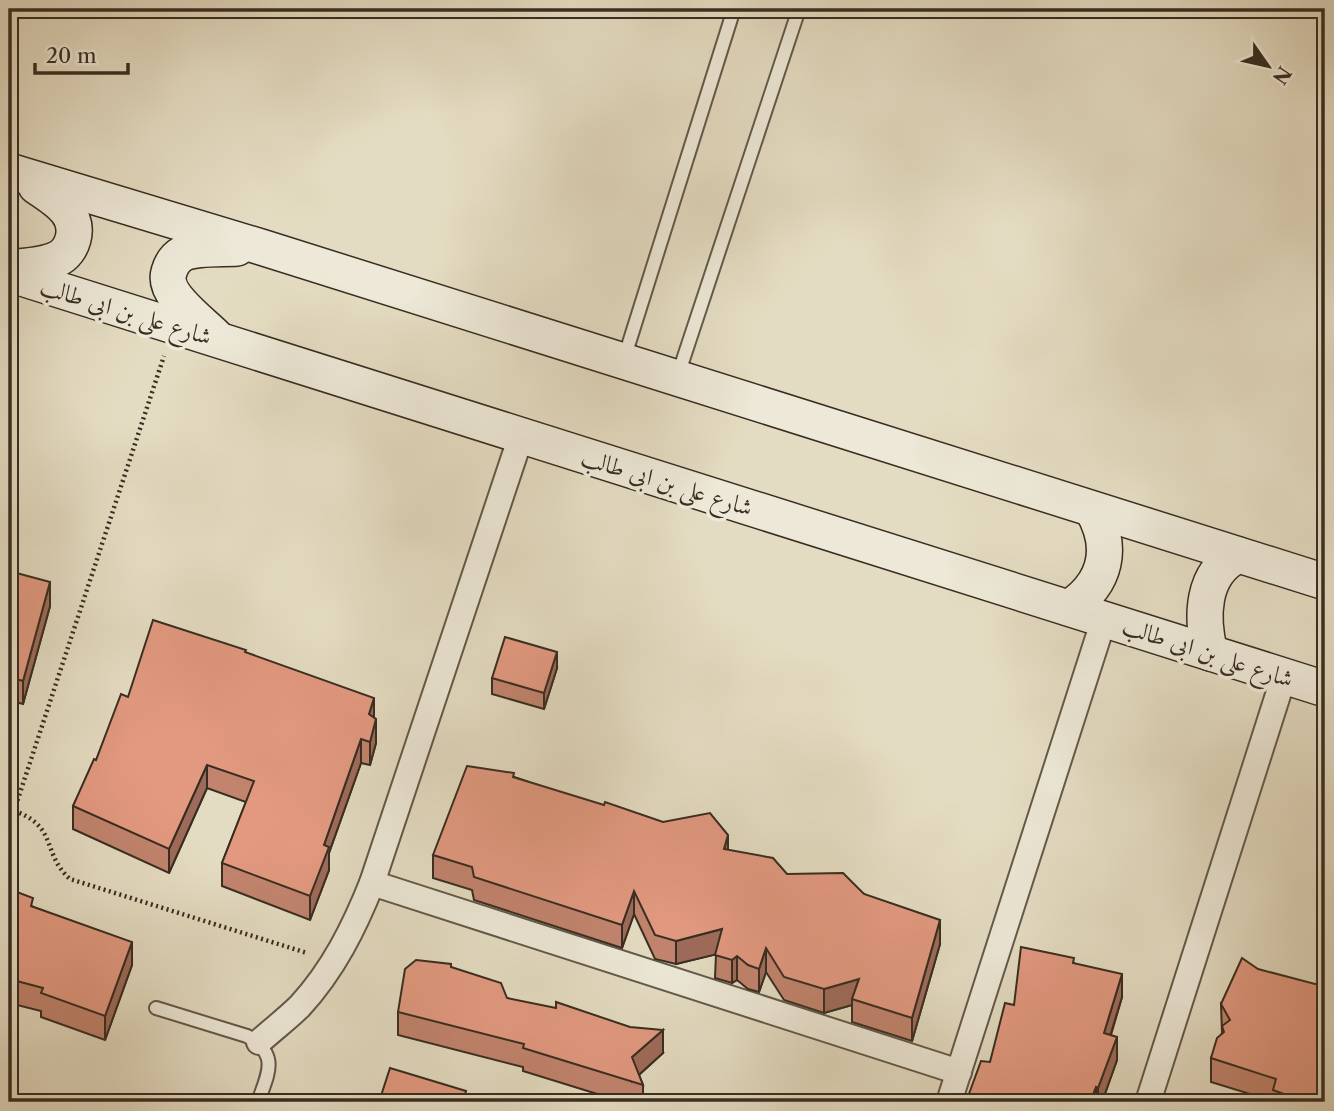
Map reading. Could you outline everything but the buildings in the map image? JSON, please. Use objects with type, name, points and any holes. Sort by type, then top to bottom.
[{"type":"street","points":[[15,173],[261,247],[1325,582]]},
{"type":"street","points":[[9,268],[59,259],[71,247],[75,230],[71,214],[59,202],[15,173]]},
{"type":"street","points":[[220,341],[170,291],[167,277],[171,264],[182,254],[195,250],[261,247]]},
{"type":"street","name":"شارع على بن ابى طالب","points":[[9,274],[1325,689]]},
{"type":"street","points":[[258,1042],[300,1006],[334,962],[356,924],[521,436]]},
{"type":"street","points":[[1069,608],[1091,590],[1104,561],[1103,531],[1092,509]]},
{"type":"street","points":[[1210,653],[1204,626],[1205,602],[1223,565],[1238,555]]},
{"type":"street","points":[[949,1102],[1104,619]]},
{"type":"street","points":[[1148,1102],[1284,676]]},
{"type":"street","points":[[372,883],[959,1072]]},
{"type":"lane","points":[[623,362],[734,9]]},
{"type":"lane","points":[[677,378],[799,9]]},
{"type":"lane","points":[[156,1007],[247,1035],[258,1042],[267,1054],[270,1067],[258,1102]]},
{"type":"path","points":[[174,326],[11,810],[27,816],[38,825],[47,836],[61,871],[81,883],[334,962]]}]
